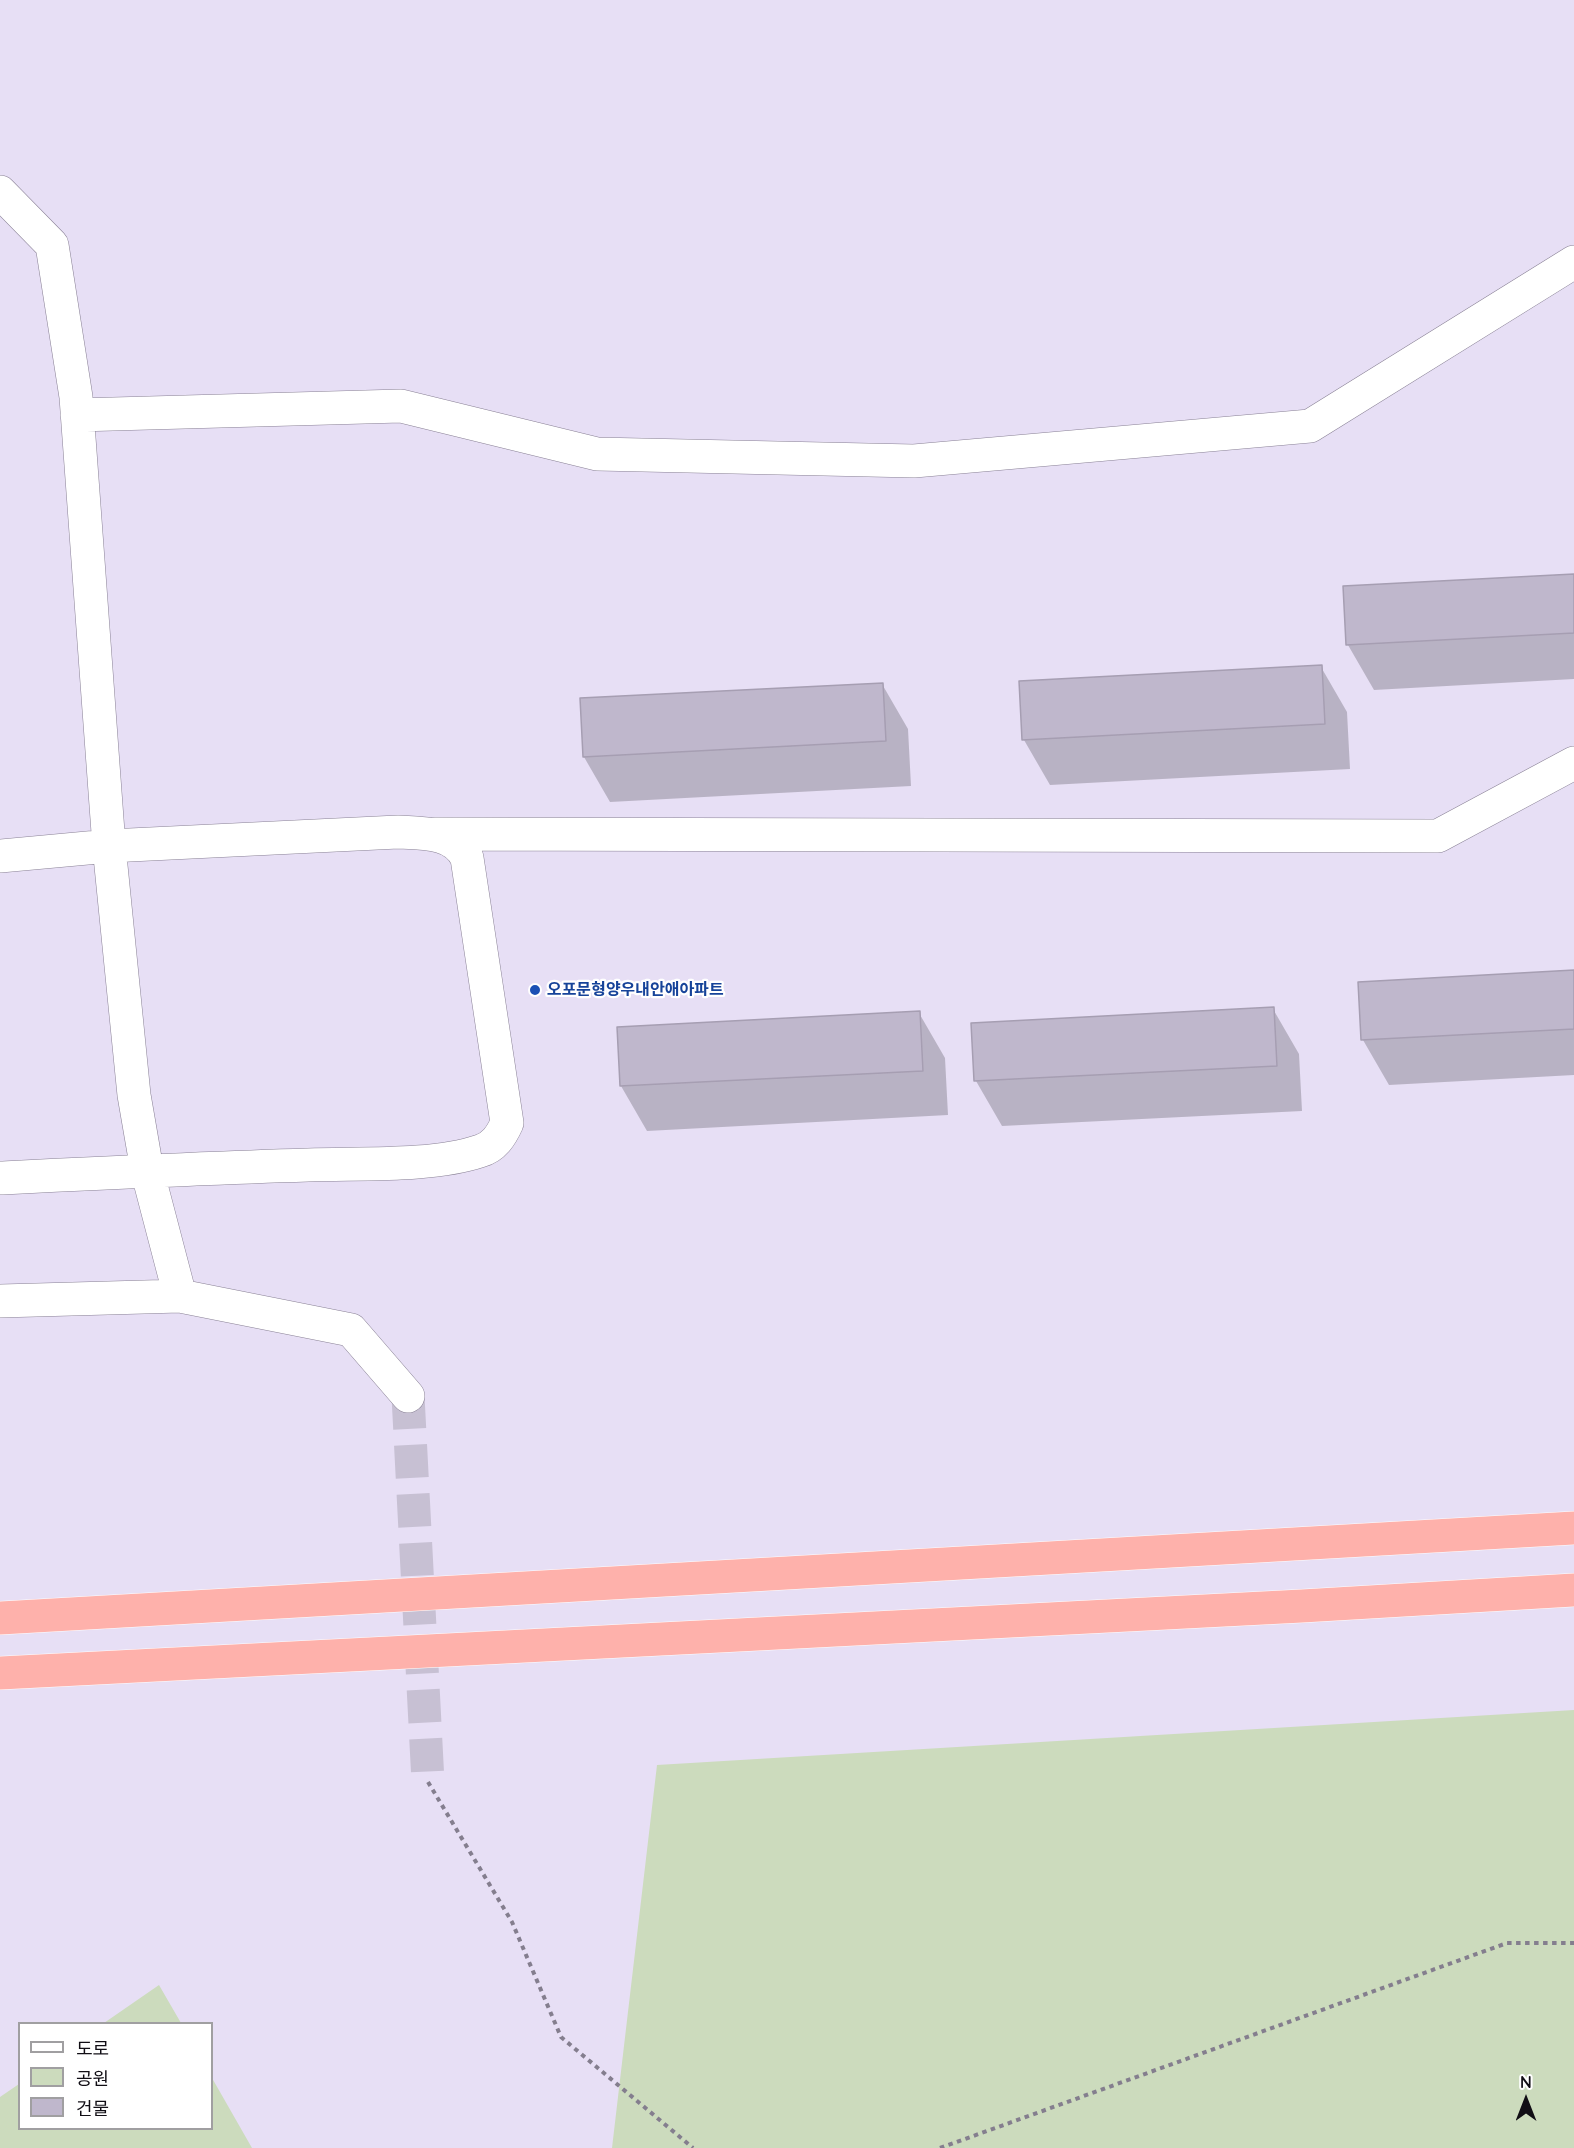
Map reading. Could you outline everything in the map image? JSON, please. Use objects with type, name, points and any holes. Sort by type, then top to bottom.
[{"type":"highway","points":[[0,1618],[1574,1528]]},
{"type":"highway","points":[[0,1673],[1574,1590]]},
{"type":"street","points":[[0,192],[52,245],[76,397],[109,846],[134,1095],[147,1170],[180,1296]]},
{"type":"street","points":[[77,415],[401,406],[597,454],[914,460],[1310,426],[1574,262]]},
{"type":"street","points":[[0,856],[109,846],[398,832],[427,834],[1438,836],[1574,763]]},
{"type":"street","points":[[0,1178],[147,1170],[433,1160],[483,1151],[499,1139],[507,1123],[467,858],[462,847],[448,839],[427,834]]},
{"type":"street","points":[[0,1301],[180,1296],[351,1330],[408,1396]]},
{"type":"path","points":[[428,1782],[512,1922],[561,2037],[693,2148]]},
{"type":"path","points":[[940,2148],[1507,1942],[1574,1942]]},
{"type":"green space","points":[[1574,1710],[1574,2148],[612,2148],[657,1765]]},
{"type":"green space","points":[[159,1985],[180,2022],[105,2022]]},
{"type":"green space","points":[[213,2080],[252,2148],[0,2148],[0,2097],[18,2085],[18,2130],[213,2130]]},
{"type":"building","points":[[1574,574],[1574,633],[1346,645],[1343,586]]},
{"type":"building","points":[[1322,665],[1325,724],[1022,740],[1019,681]]},
{"type":"building","points":[[883,683],[886,741],[583,757],[580,698]]},
{"type":"building","points":[[1574,970],[1574,1029],[1361,1040],[1358,982]]},
{"type":"building","points":[[1274,1007],[1277,1066],[974,1081],[971,1023]]},
{"type":"building","points":[[920,1011],[923,1071],[620,1086],[617,1027]]},
{"type":"tunnel","points":[[408,1396],[428,1782]]},
{"type":"place","name":"오포문형양우내안애아파트","points":[[535,990]]}]
